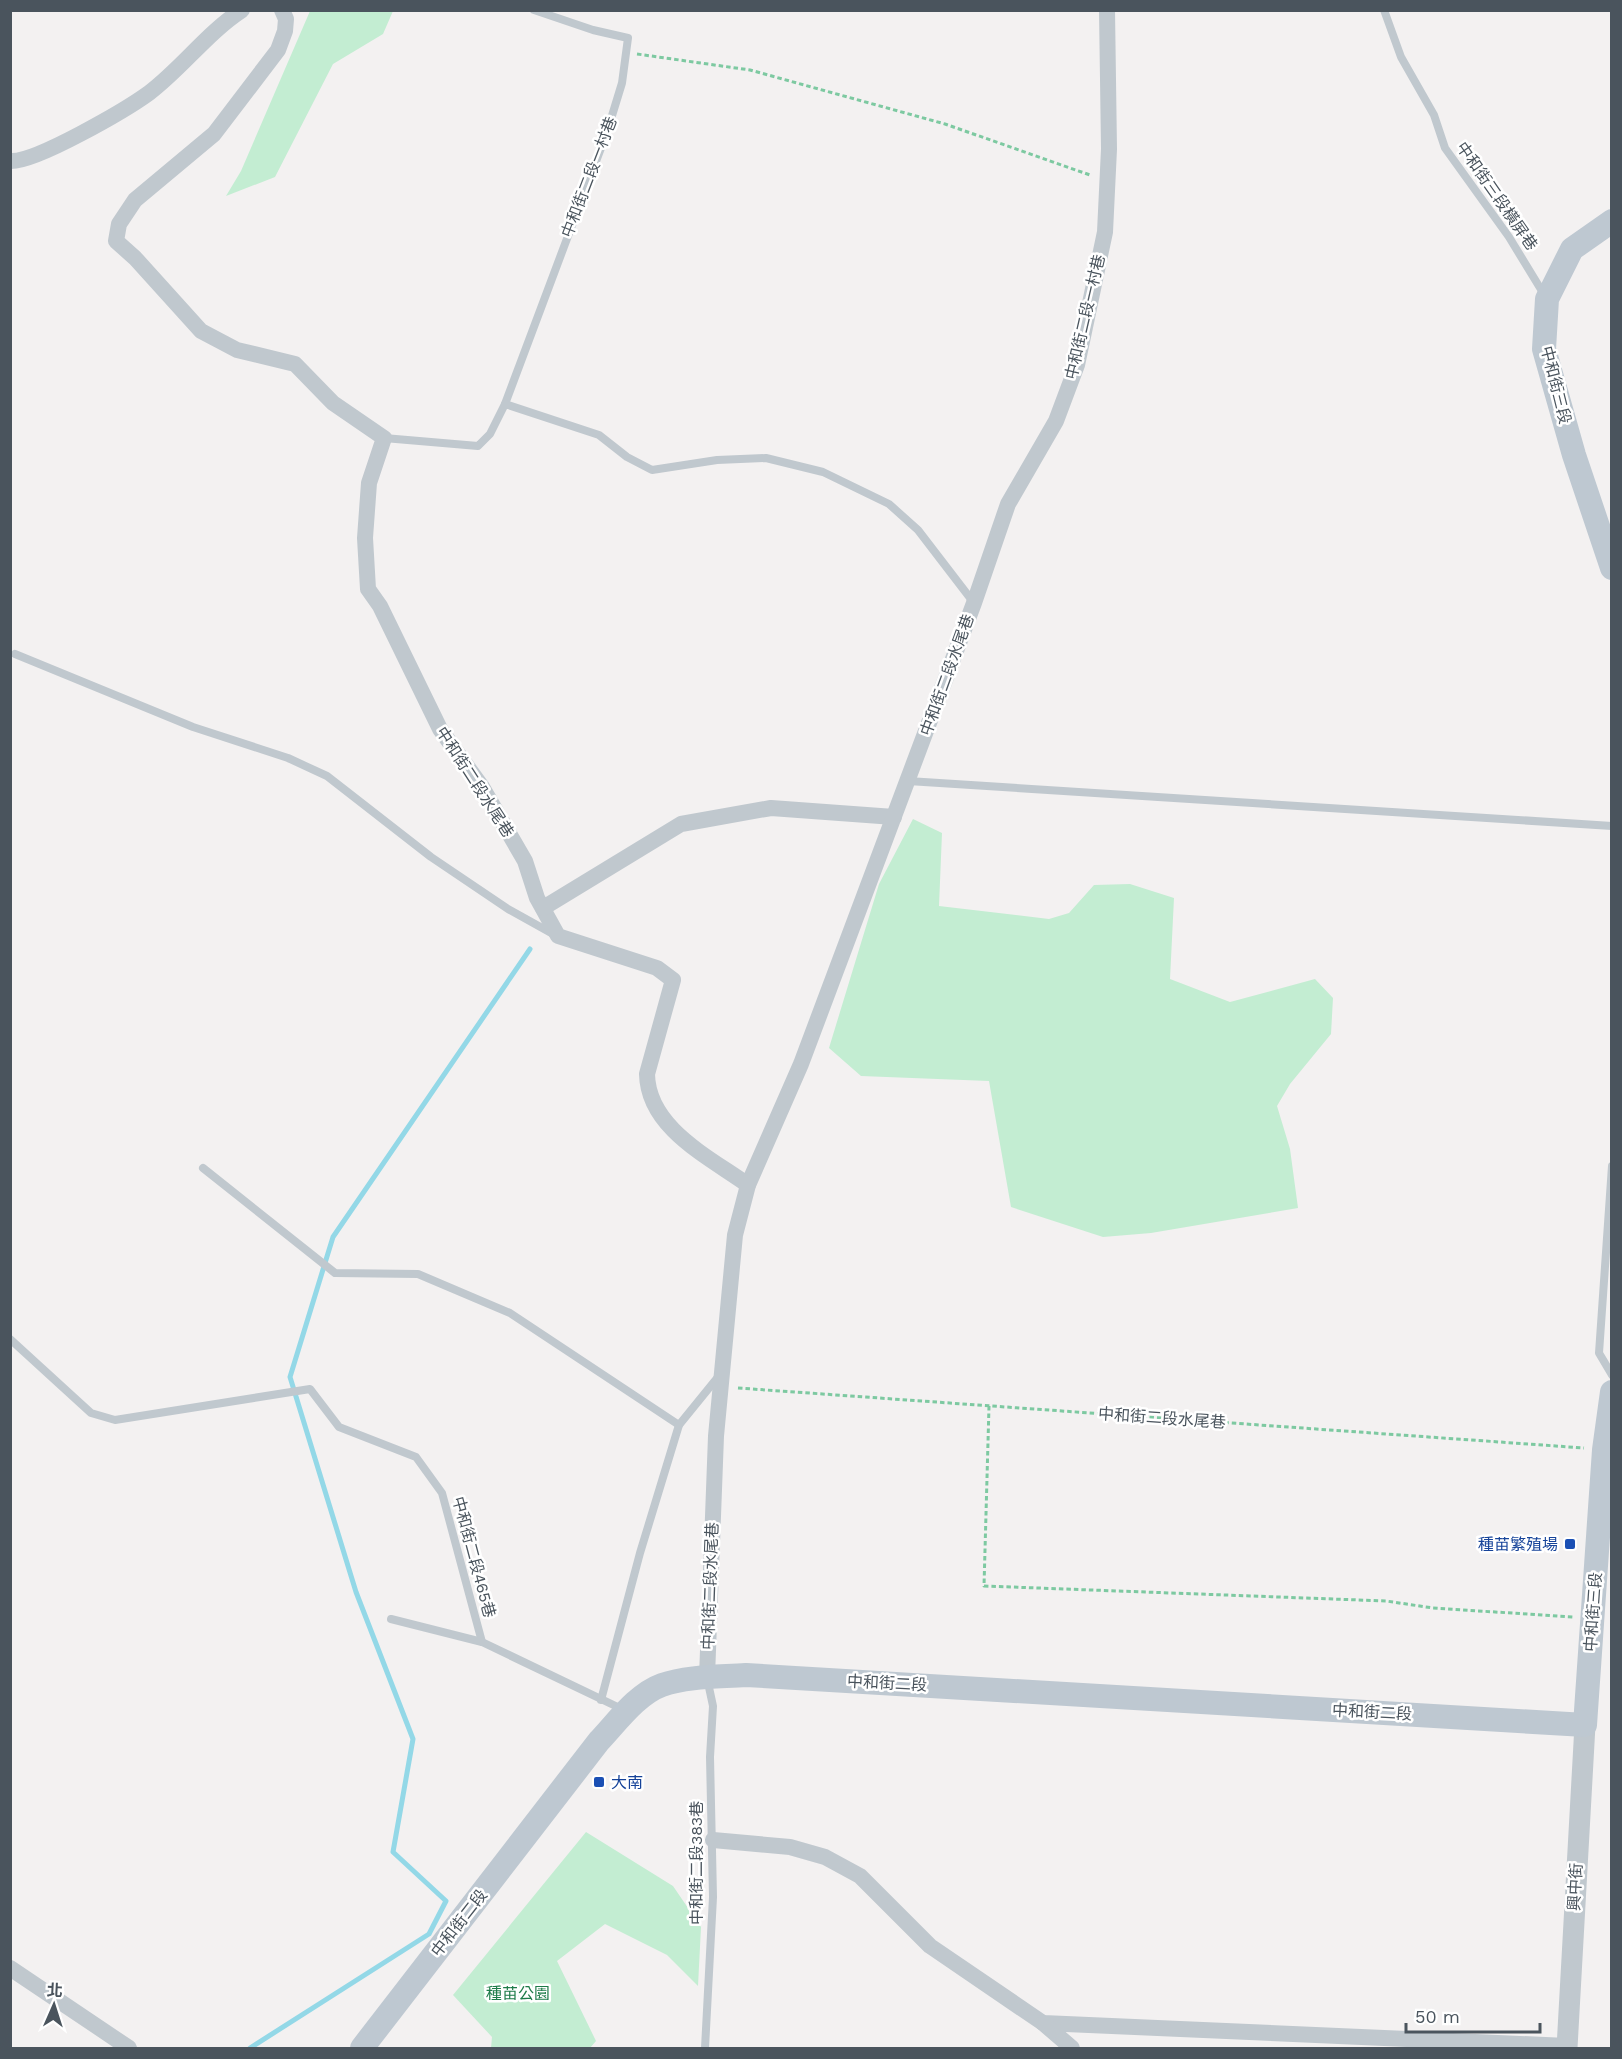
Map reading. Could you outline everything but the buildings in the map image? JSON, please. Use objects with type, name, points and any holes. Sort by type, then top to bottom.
[{"type":"main road","name":"中和街三段","points":[[1611,221],[1572,249],[1547,298],[1544,349],[1574,455],[1611,568]]},
{"type":"main road","name":"中和街三段","points":[[1585,1725],[1604,1450],[1611,1392]]},
{"type":"main road","name":"中和街二段","points":[[362,2049],[599,1741],[638,1701],[661,1686],[707,1677],[746,1675],[1585,1725]]},
{"type":"street","points":[[10,161],[20,162],[52,149],[149,93],[242,10]]},
{"type":"street","points":[[282,10],[286,19],[285,31],[278,50],[214,134],[135,200],[119,224],[116,241],[135,258],[201,331],[237,350],[295,364],[333,404],[384,438]]},
{"type":"street","name":"中和街二段一村巷","points":[[974,603],[1008,504],[1056,421],[1077,365],[1105,232],[1107,10]]},
{"type":"street","name":"中和街二段水尾巷","points":[[384,438],[369,483],[365,562],[368,589],[380,606],[440,729],[482,787],[525,861],[543,908],[558,936]]},
{"type":"street","name":"中和街二段水尾巷","points":[[707,1677],[721,1381],[735,1235],[748,1185],[801,1064],[974,603]]},
{"type":"street","points":[[543,908],[681,824],[771,808],[894,817]]},
{"type":"street","points":[[558,936],[657,968],[673,980],[647,1074],[647,1089],[667,1125],[748,1185]]},
{"type":"street","name":"興中街","points":[[1567,2047],[1585,1725]]},
{"type":"street","points":[[713,1840],[790,1847],[825,1857],[860,1876],[930,1946],[1043,2023],[1072,2049]]},
{"type":"street","points":[[10,1968],[129,2049]]},
{"type":"street","points":[[1043,2023],[1567,2047]]},
{"type":"lane","points":[[534,10],[593,30],[628,38],[626,52]]},
{"type":"lane","name":"中和街三段橫屏巷","points":[[1384,10],[1401,57],[1434,115],[1445,148],[1509,237],[1547,298]]},
{"type":"lane","name":"中和街二段一村巷","points":[[505,404],[607,132],[622,83],[626,52]]},
{"type":"lane","points":[[384,438],[477,446],[490,434],[505,404]]},
{"type":"lane","name":"中和街二段水尾巷","points":[[505,404],[599,435],[627,457],[652,470],[717,460],[766,458],[823,472],[889,504],[918,530],[974,603]]},
{"type":"lane","points":[[15,654],[193,727],[288,758],[327,776],[431,857],[508,909],[558,936]]},
{"type":"lane","points":[[908,781],[1611,826]]},
{"type":"lane","points":[[1611,1166],[1599,1353],[1611,1375]]},
{"type":"lane","points":[[203,1168],[335,1273],[418,1274],[510,1313],[679,1425]]},
{"type":"lane","name":"中和街二段465巷","points":[[10,1340],[91,1413],[115,1420],[310,1389],[339,1428],[416,1457],[442,1493],[482,1642],[627,1712]]},
{"type":"lane","points":[[601,1700],[640,1553],[679,1425],[721,1381]]},
{"type":"lane","points":[[391,1618],[482,1642]]},
{"type":"lane","name":"中和街二段383巷","points":[[705,2049],[714,1897],[710,1757],[713,1706],[707,1677]]},
{"type":"path","points":[[626,52],[750,70],[945,124],[1107,182]]},
{"type":"path","name":"中和街二段水尾巷","points":[[721,1381],[989,1406],[1604,1450]]},
{"type":"path","points":[[989,1406],[984,1586],[1386,1601],[1433,1608],[1592,1618]]},
{"type":"green space","points":[[310,11],[393,11],[383,34],[333,64],[275,177],[226,196],[241,171]]},
{"type":"green space","points":[[913,819],[942,833],[939,906],[1049,919],[1069,913],[1094,885],[1130,884],[1174,898],[1170,979],[1230,1002],[1315,979],[1333,998],[1331,1034],[1290,1084],[1277,1106],[1290,1149],[1298,1208],[1151,1233],[1103,1237],[1011,1207],[989,1081],[861,1076],[829,1048],[879,884]]},
{"type":"green space","name":"種苗公園","points":[[586,1832],[673,1886],[701,1927],[698,1986],[667,1955],[605,1924],[557,1961],[596,2041],[590,2048],[491,2048],[492,2037],[453,1995]]},
{"type":"waterway","points":[[250,2048],[429,1934],[446,1901],[393,1852],[413,1739],[356,1592],[290,1377],[333,1237],[530,949]]},
{"type":"place","name":"種苗繁殖場","points":[[1570,1544]]},
{"type":"place","name":"大南","points":[[599,1782]]}]
